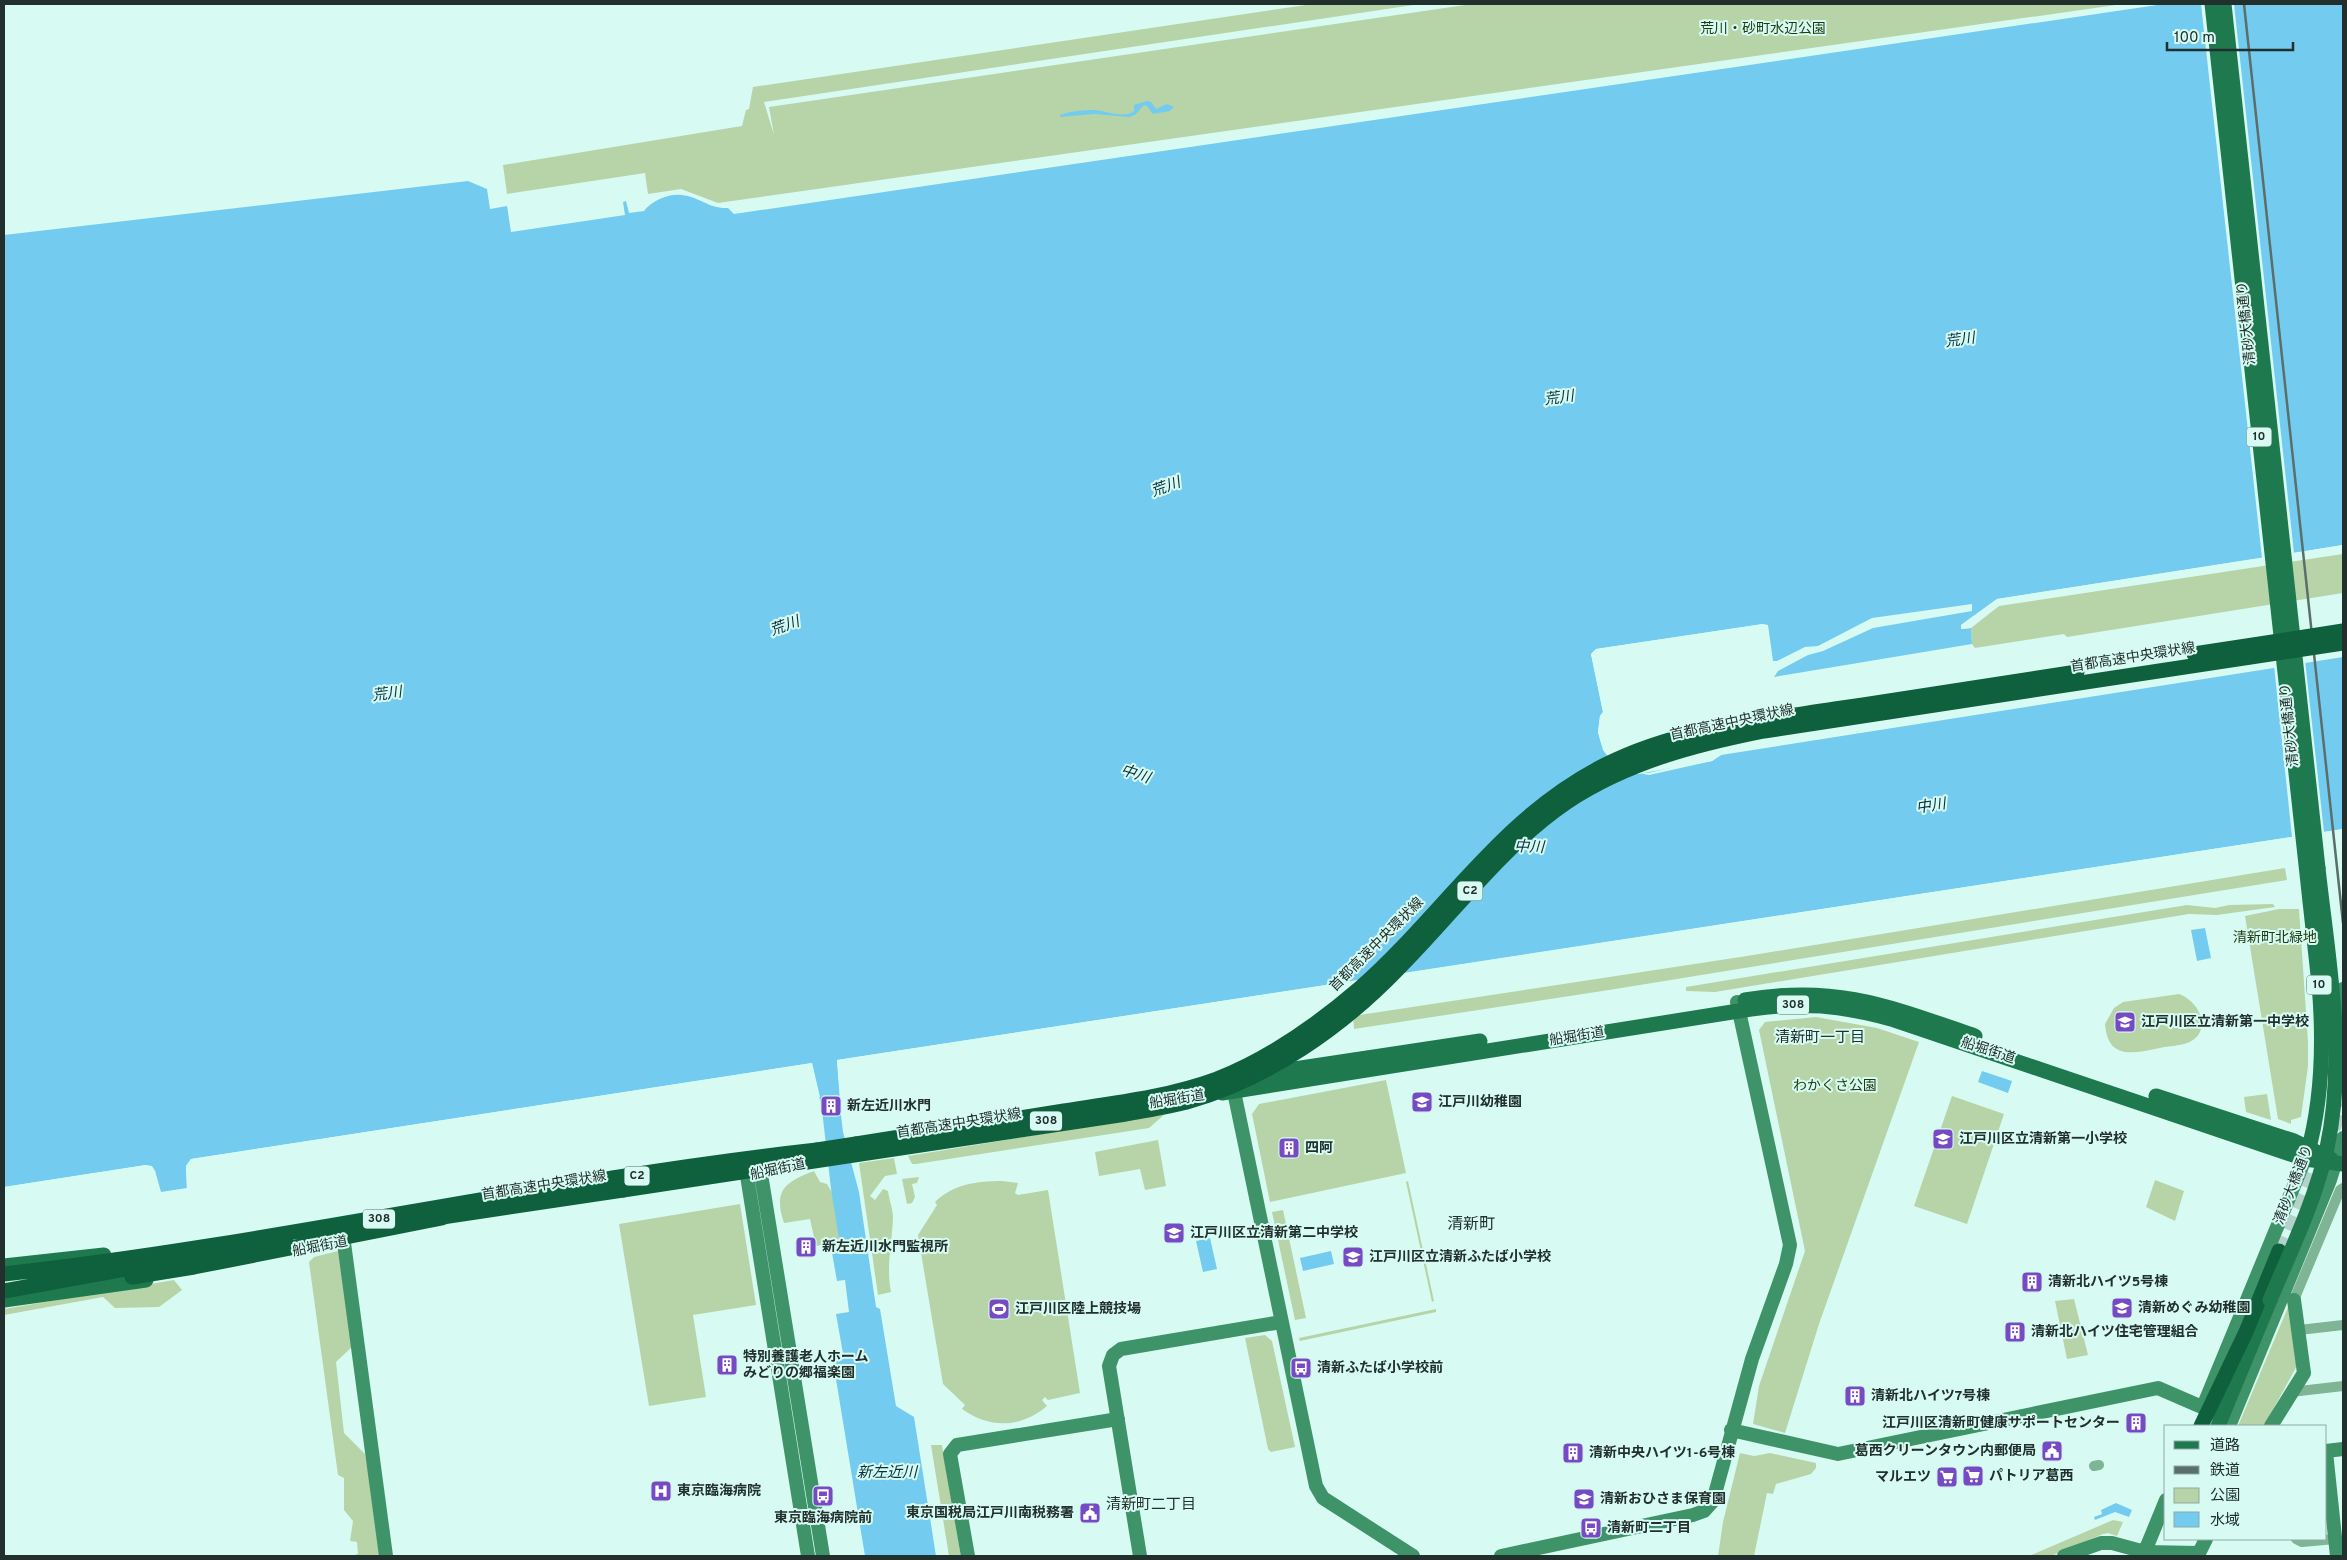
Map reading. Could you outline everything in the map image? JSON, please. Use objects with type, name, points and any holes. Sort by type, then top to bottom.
[{"type":"highway","name":"首都高速中央環状線","points":[[458,1204],[759,1156],[817,1150],[1124,1101],[1192,1087],[1225,1075],[1263,1057],[1302,1034],[1330,1014],[1387,962],[1499,842],[1519,824],[1579,779],[1636,751],[1702,732],[1777,718],[2343,631]]},
{"type":"highway","name":"首都高速中央環状線","points":[[442,1218],[1126,1114],[1192,1100],[1246,1080],[1270,1068],[1339,1022],[1398,970],[1480,879],[1528,833],[1584,791],[1641,763],[1705,743],[1764,731],[2343,643]]},
{"type":"highway","points":[[4,1274],[215,1246],[458,1204]]},
{"type":"highway","points":[[4,1291],[350,1228],[458,1204]]},
{"type":"highway","points":[[4,1287],[442,1218]]},
{"type":"highway","points":[[4,1300],[44,1291],[194,1267],[442,1218]]},
{"type":"highway","points":[[2203,1425],[2218,1415],[2246,1332],[2279,1251]]},
{"type":"main road","name":"清砂大橋通り","points":[[2212,4],[2322,1016],[2322,1056],[2318,1100],[2307,1153]]},
{"type":"main road","name":"清砂大橋通り","points":[[2218,1415],[2310,1205],[2322,1168],[2335,1096],[2336,1040],[2224,4]]},
{"type":"main road","name":"船堀街道","points":[[4,1300],[170,1276],[464,1219],[754,1175],[816,1155],[859,1146],[971,1133],[1232,1085],[1738,1006],[1803,1004],[1856,1009],[2141,1102],[2339,1163]]},
{"type":"main road","name":"船堀街道","points":[[4,1266],[151,1251],[464,1207],[753,1161],[816,1155]]},
{"type":"street","points":[[2318,1100],[2326,1085],[2343,989]]},
{"type":"street","points":[[1508,1556],[1704,1511],[1709,1507],[1716,1494],[1752,1358],[1786,1264],[1790,1245],[1738,1006]]},
{"type":"street","points":[[1232,1085],[1281,1322],[1319,1492],[1330,1503],[1413,1556]]},
{"type":"street","name":"清砂大橋通り","points":[[2198,1425],[2218,1415],[2339,1163],[2343,1138]]},
{"type":"street","name":"清砂大橋通り","points":[[2218,1415],[2307,1153]]},
{"type":"street","points":[[753,1161],[808,1556]]},
{"type":"street","points":[[754,1175],[823,1556]]},
{"type":"street","points":[[2273,1425],[2304,1373],[2294,1300],[2340,1190],[2343,1188]]},
{"type":"street","points":[[344,1243],[386,1556]]},
{"type":"street","points":[[1140,1556],[1110,1359],[1116,1351],[1281,1322]]},
{"type":"street","points":[[2299,1330],[2343,1325]]},
{"type":"street","points":[[2291,1392],[2343,1386]]},
{"type":"street","points":[[1732,1430],[1838,1454],[2155,1388],[2163,1389],[2218,1415]]},
{"type":"street","points":[[968,1556],[950,1454],[953,1448],[957,1445],[1118,1419]]},
{"type":"street","points":[[2327,1452],[2343,1449]]},
{"type":"street","points":[[2327,1462],[2337,1556]]},
{"type":"street","points":[[2144,1554],[2164,1505]]},
{"type":"street","points":[[2327,1540],[2335,1539]]},
{"type":"street","points":[[2166,1555],[2172,1540]]},
{"type":"street","points":[[2064,1556],[2087,1546],[2101,1543],[2112,1543],[2144,1554],[2199,1554],[2206,1540]]},
{"type":"street","points":[[2298,1540],[2302,1542],[2324,1540]]},
{"type":"green space","name":"荒川・砂町水辺公園","points":[[1313,4],[1420,4],[764,102],[774,135],[769,107],[1472,4],[2123,4],[718,203],[681,189],[648,194],[645,173],[507,194],[503,165],[742,126],[746,110],[749,109],[753,87]]},
{"type":"green space","points":[[2343,554],[2343,593],[2067,637],[2064,634],[1975,648],[1972,644],[1971,628],[1999,606]]},
{"type":"green space","points":[[2285,868],[2287,880],[1609,990],[1354,1029],[1353,1016],[1747,956]]},
{"type":"green space","points":[[2273,904],[2275,907],[2217,915],[2189,914],[1715,992],[1686,991],[1686,987],[2187,905],[2215,908],[2229,905]]},
{"type":"green space","name":"清新町北緑地","points":[[2279,909],[2299,909],[2308,1042],[2308,1066],[2301,1117],[2291,1120],[2291,1124],[2278,1119],[2245,916]]},
{"type":"green space","points":[[2179,994],[2193,1004],[2201,1018],[2200,1032],[2195,1038],[2181,1045],[2141,1052],[2124,1052],[2111,1044],[2107,1036],[2105,1024],[2114,1008],[2123,1002]]},
{"type":"green space","name":"わかくさ公園","points":[[1816,1017],[1877,1028],[1919,1042],[1819,1324],[1785,1433],[1753,1424],[1759,1386],[1805,1251],[1759,1030],[1765,1022]]},
{"type":"green space","points":[[1386,1080],[1406,1173],[1270,1202],[1252,1114],[1259,1104]]},
{"type":"green space","points":[[2267,1094],[2271,1120],[2246,1112],[2244,1097]]},
{"type":"green space","points":[[1952,1096],[2004,1114],[1967,1224],[1914,1206]]},
{"type":"green space","points":[[1165,1114],[1149,1128],[916,1164],[912,1164],[908,1156]]},
{"type":"green space","points":[[1158,1140],[1166,1186],[1145,1190],[1140,1169],[1099,1176],[1095,1152]]},
{"type":"green space","points":[[894,1158],[897,1174],[885,1176],[870,1196],[875,1200],[883,1189],[888,1191],[893,1215],[889,1264],[891,1292],[878,1295],[859,1163]]},
{"type":"green space","points":[[814,1171],[820,1182],[827,1184],[834,1196],[842,1243],[838,1249],[832,1250],[826,1244],[816,1246],[810,1219],[784,1223],[780,1203],[784,1189],[796,1179]]},
{"type":"green space","points":[[919,1177],[917,1183],[912,1184],[915,1197],[912,1203],[907,1204],[902,1179]]},
{"type":"green space","points":[[2155,1180],[2184,1191],[2175,1221],[2146,1207]]},
{"type":"green space","name":"江戸川区陸上競技場","points":[[1002,1181],[1018,1183],[1015,1193],[1018,1195],[1048,1190],[1080,1393],[1048,1400],[1045,1397],[1042,1400],[1047,1406],[1027,1419],[1016,1422],[994,1423],[973,1416],[962,1409],[965,1405],[943,1384],[918,1235],[937,1205],[935,1202],[942,1196],[958,1187],[966,1185]]},
{"type":"green space","points":[[1408,1181],[1434,1301],[1432,1302],[1406,1182]]},
{"type":"green space","points":[[740,1204],[756,1305],[693,1315],[706,1397],[649,1406],[619,1224]]},
{"type":"green space","points":[[1283,1210],[1306,1318],[1295,1320],[1272,1212]]},
{"type":"green space","points":[[338,1251],[355,1344],[336,1362],[344,1433],[365,1454],[386,1556],[352,1556],[358,1554],[357,1542],[350,1541],[353,1521],[344,1510],[344,1478],[338,1475],[309,1262],[314,1257]]},
{"type":"green space","points":[[174,1280],[182,1290],[159,1307],[115,1308],[103,1297],[4,1315],[4,1309]]},
{"type":"green space","points":[[2074,1299],[2088,1355],[2067,1359],[2055,1301]]},
{"type":"green space","points":[[2291,1300],[2299,1362],[2265,1425],[2238,1425]]},
{"type":"green space","points":[[1436,1309],[1436,1312],[1300,1341],[1299,1338]]},
{"type":"green space","points":[[1265,1335],[1272,1341],[1295,1447],[1271,1452],[1268,1449],[1245,1338]]},
{"type":"green space","points":[[931,1445],[942,1445],[961,1556],[949,1556]]},
{"type":"green space","points":[[1740,1453],[1754,1456],[1770,1453],[1816,1463],[1816,1468],[1811,1474],[1776,1484],[1773,1494],[1767,1493],[1754,1556],[1718,1556],[1723,1522]]},
{"type":"green space","points":[[2113,1520],[2123,1522],[2117,1536],[2108,1533],[2103,1534],[2051,1556],[2029,1556]]},
{"type":"water","points":[[2164,4],[2343,4],[2343,545],[1997,599],[1961,625],[1961,629],[1971,628],[1972,644],[1774,677],[1770,677],[1763,624],[1596,649],[1591,654],[1603,712],[1600,716],[1598,732],[1601,743],[1609,758],[1638,774],[1712,761],[1721,755],[2343,657],[2343,829],[837,1060],[840,1102],[821,1105],[812,1063],[191,1159],[186,1166],[187,1188],[161,1192],[155,1171],[146,1165],[4,1187],[4,235],[468,181],[487,189],[490,209],[507,206],[511,232],[625,215],[623,202],[626,201],[629,213],[644,211],[661,198],[672,195],[688,196],[715,207],[728,208],[734,214]]},
{"type":"water","points":[[1147,101],[1151,102],[1156,109],[1167,104],[1174,107],[1170,111],[1153,114],[1144,105],[1135,115],[1129,117],[1094,114],[1060,117],[1060,115],[1086,110],[1125,114],[1134,111],[1134,105]]},
{"type":"water","points":[[2205,928],[2211,958],[2197,961],[2191,930]]},
{"type":"water","points":[[1982,1071],[2012,1081],[2008,1093],[1978,1082]]},
{"type":"water","name":"新左近川","points":[[840,1107],[843,1132],[859,1192],[876,1307],[880,1309],[896,1406],[914,1417],[936,1556],[865,1556],[833,1361],[844,1359],[836,1314],[849,1312],[845,1280],[837,1281],[832,1253],[841,1251],[831,1189],[822,1110]]},
{"type":"water","points":[[1210,1238],[1217,1269],[1203,1272],[1196,1241]]},
{"type":"water","points":[[1331,1251],[1334,1264],[1303,1271],[1300,1258]]},
{"type":"water","points":[[2116,1503],[2132,1510],[2129,1517],[2115,1512],[2095,1520],[2094,1517],[2102,1514],[2101,1510]]},
{"type":"pier","points":[[2201,4],[2234,4],[2294,553],[2343,545],[2343,548],[1998,601],[1964,626],[1971,625],[1971,628],[1961,629],[1961,625],[1997,599],[2262,558]]},
{"type":"pier","points":[[1972,604],[1972,611],[1873,628],[1823,651],[1808,655],[1778,671],[1774,677],[1767,678],[1761,626],[1597,651],[1594,655],[1605,712],[1601,732],[1605,748],[1611,756],[1639,772],[1648,773],[1711,759],[1720,753],[1721,755],[1712,761],[1649,775],[1628,771],[1609,758],[1603,750],[1598,732],[1600,716],[1603,712],[1591,654],[1596,649],[1763,624],[1768,625],[1773,661],[1777,661],[1805,647],[1818,646],[1872,618]]},
{"type":"pier","points":[[2305,660],[2324,832],[2343,829],[2343,831],[839,1062],[842,1094],[840,1094],[837,1060],[2292,837],[2274,665]]},
{"type":"pier","points":[[812,1063],[820,1097],[817,1097],[810,1066],[192,1161],[188,1166],[190,1188],[187,1191],[186,1166],[191,1159]]},
{"type":"pier","points":[[146,1165],[152,1166],[155,1171],[161,1195],[153,1173],[150,1169],[146,1168],[4,1189],[4,1187]]},
{"type":"tunnel","points":[[2333,1128],[2343,1104]]},
{"type":"tunnel","points":[[2279,1251],[2319,1158]]},
{"type":"railway","points":[[2244,4],[2343,923]]},
{"type":"place","name":"江戸川区立清新第一中学校","points":[[2125,1022]]},
{"type":"place","name":"江戸川幼稚園","points":[[1422,1102]]},
{"type":"place","name":"新左近川水門","points":[[831,1106]]},
{"type":"place","name":"江戸川区立清新第一小学校","points":[[1943,1139]]},
{"type":"place","name":"四阿","points":[[1289,1148]]},
{"type":"place","name":"江戸川区立清新第二中学校","points":[[1174,1233]]},
{"type":"place","name":"新左近川水門監視所","points":[[806,1247]]},
{"type":"place","name":"江戸川区立清新ふたば小学校","points":[[1353,1257]]},
{"type":"place","name":"清新北ハイツ5号棟","points":[[2032,1282]]},
{"type":"place","name":"清新めぐみ幼稚園","points":[[2122,1308]]},
{"type":"place","name":"江戸川区陸上競技場","points":[[999,1309]]},
{"type":"place","name":"清新北ハイツ住宅管理組合","points":[[2015,1332]]},
{"type":"place","name":"特別養護老人ホーム みどりの郷福楽園","points":[[727,1365]]},
{"type":"place","name":"清新ふたば小学校前","points":[[1301,1368]]},
{"type":"place","name":"清新北ハイツ7号棟","points":[[1855,1396]]},
{"type":"place","name":"江戸川区清新町健康サポートセンター","points":[[2136,1423]]},
{"type":"place","name":"葛西クリーンタウン内郵便局","points":[[2052,1451]]},
{"type":"place","name":"清新中央ハイツ1-6号棟","points":[[1573,1453]]},
{"type":"place","name":"パトリア葛西","points":[[1973,1476]]},
{"type":"place","name":"マルエツ","points":[[1947,1477]]},
{"type":"place","name":"東京臨海病院","points":[[661,1491]]},
{"type":"place","name":"東京臨海病院前","points":[[823,1496]]},
{"type":"place","name":"清新おひさま保育園","points":[[1584,1499]]},
{"type":"place","name":"東京国税局江戸川南税務署","points":[[1090,1513]]},
{"type":"place","name":"清新町二丁目","points":[[1591,1528]]},
{"type":"district","name":"清新町一丁目","points":[[1820,1038]]},
{"type":"district","name":"清新町","points":[[1471,1225]]},
{"type":"district","name":"清新町二丁目","points":[[1151,1505]]},
{"type":"water label","name":"荒川","points":[[1960,341]]},
{"type":"water label","name":"荒川","points":[[1559,399]]},
{"type":"water label","name":"荒川","points":[[1166,488]]},
{"type":"water label","name":"荒川","points":[[785,627]]},
{"type":"water label","name":"荒川","points":[[387,695]]},
{"type":"water label","name":"中川","points":[[1135,775]]},
{"type":"water label","name":"中川","points":[[1931,807]]},
{"type":"water label","name":"中川","points":[[1529,848]]}]
